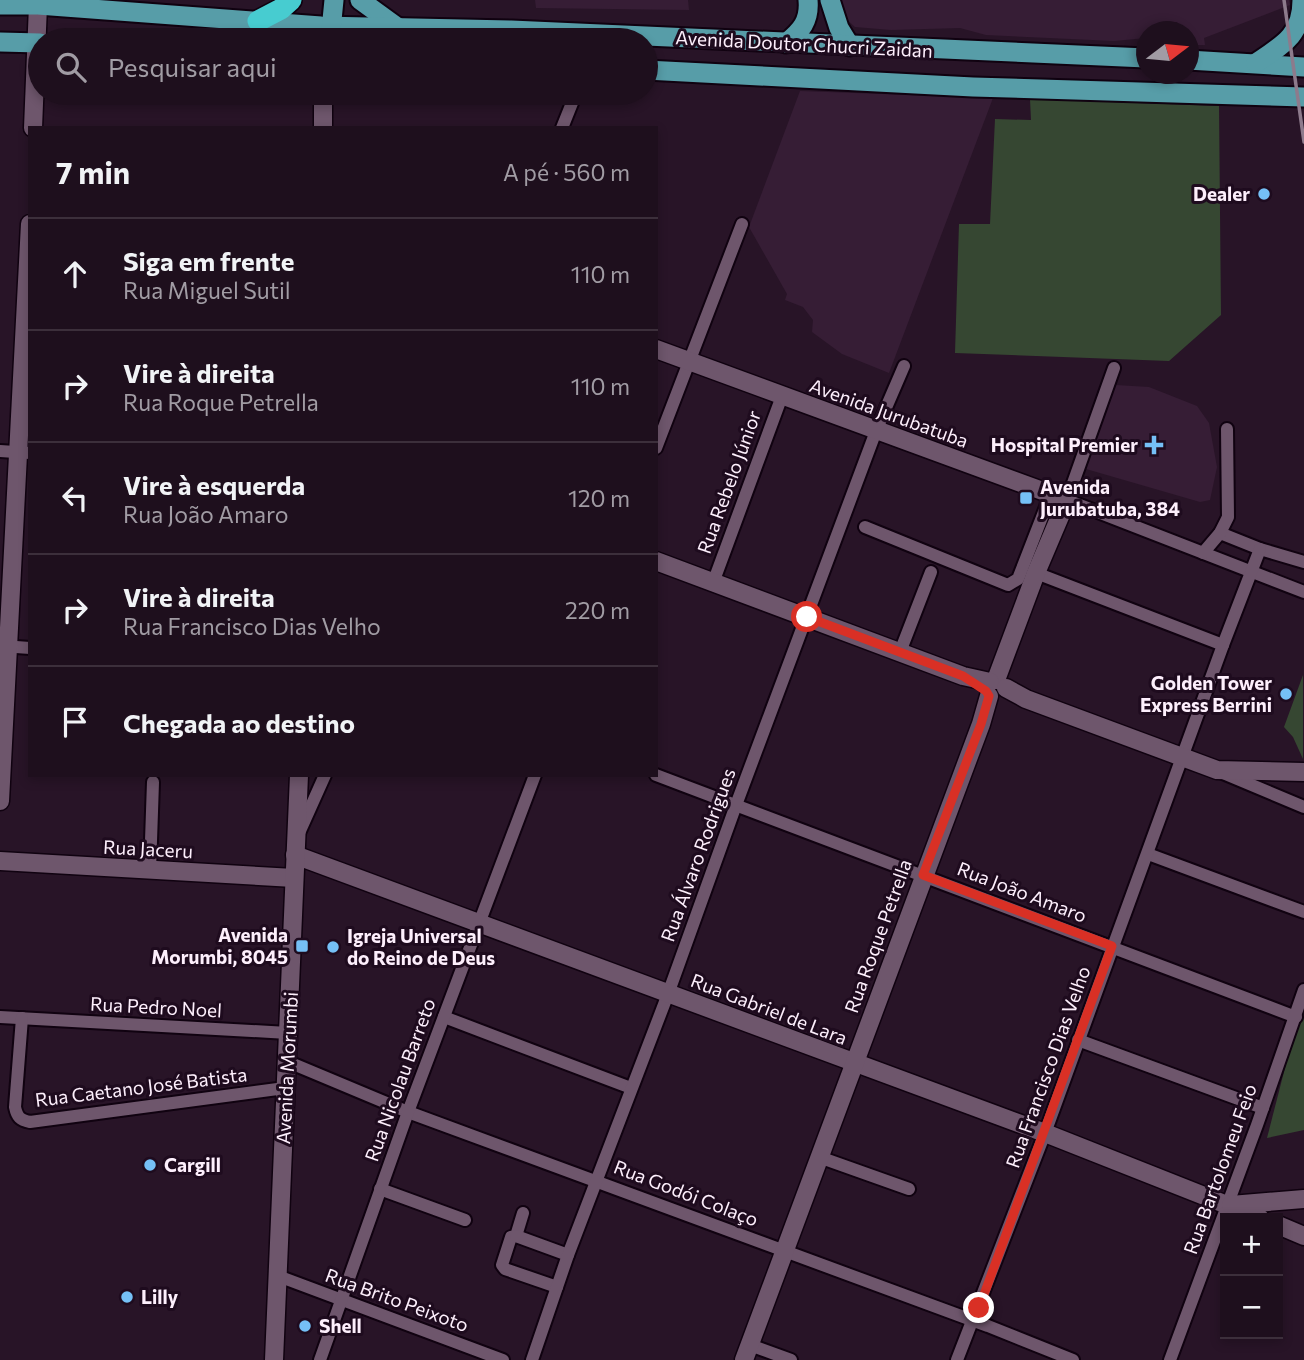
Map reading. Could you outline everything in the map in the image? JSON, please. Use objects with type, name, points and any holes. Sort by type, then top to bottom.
[{"type":"highway","points":[[258,21],[281,9],[291,0]]},
{"type":"main road","points":[[331,28],[334,0]]},
{"type":"main road","points":[[360,0],[398,28]]},
{"type":"main road","points":[[1256,63],[1286,43],[1296,30],[1302,12],[1302,0]]},
{"type":"main road","name":"Avenida Doutor Chucri Zaidan","points":[[0,5],[38,5],[258,21],[301,28]]},
{"type":"main road","points":[[786,43],[798,33],[808,7],[818,19],[831,7],[850,46]]},
{"type":"main road","name":"Avenida Doutor Chucri Zaidan","points":[[658,37],[1136,58]]},
{"type":"main road","points":[[0,42],[28,43]]},
{"type":"main road","points":[[1199,60],[1302,67],[1300,98]]},
{"type":"main road","name":"Avenida Doutor Chucri Zaidan","points":[[658,71],[973,87],[1300,98]]},
{"type":"street","points":[[38,5],[38,28]]},
{"type":"street","points":[[33,126],[34,105]]},
{"type":"street","points":[[323,105],[323,126]]},
{"type":"street","points":[[563,126],[571,105]]},
{"type":"street","points":[[658,443],[742,225]]},
{"type":"street","points":[[0,801],[4,647],[28,275]]},
{"type":"street","name":"Avenida Jurubatuba","points":[[658,350],[1059,497],[1304,592]]},
{"type":"street","name":"Rua Álvaro Rodrigues","points":[[532,1360],[568,1255],[668,994],[736,805],[876,431],[904,366]]},
{"type":"street","name":"Rua Roque Petrella","points":[[747,1352],[923,875],[981,724],[997,690],[1007,652],[1036,573],[1059,497],[1114,368]]},
{"type":"street","name":"Rua Rebelo Júnior","points":[[713,583],[782,396]]},
{"type":"street","points":[[1203,552],[1220,533],[1228,517],[1227,429]]},
{"type":"street","points":[[865,527],[1008,585],[1018,579],[1059,497]]},
{"type":"street","points":[[1220,533],[1304,562]]},
{"type":"street","name":"Rua Francisco Dias Velho","points":[[957,1360],[1045,1133],[1260,549]]},
{"type":"street","points":[[658,562],[1217,770],[1304,807]]},
{"type":"street","points":[[900,652],[931,572]]},
{"type":"street","points":[[1036,573],[1223,645]]},
{"type":"street","points":[[4,647],[28,648]]},
{"type":"street","points":[[1217,770],[1304,772]]},
{"type":"street","name":"Rua João Amaro","points":[[658,776],[1296,1017]]},
{"type":"street","name":"Avenida Morumbi","points":[[274,1360],[299,777]]},
{"type":"street","points":[[295,847],[324,777]]},
{"type":"street","name":"Rua Nicolau Barreto","points":[[320,1360],[408,1112],[534,777]]},
{"type":"street","points":[[150,870],[153,782]]},
{"type":"street","name":"Rua Gabriel de Lara","points":[[295,847],[478,924],[1045,1133],[1247,1213]]},
{"type":"street","points":[[1148,853],[1304,912]]},
{"type":"street","name":"Rua Jaceru","points":[[0,861],[294,878]]},
{"type":"street","name":"Rua Bartolomeu Feio","points":[[1170,1360],[1304,990]]},
{"type":"street","name":"Rua Pedro Noel","points":[[0,1017],[288,1033]]},
{"type":"street","points":[[444,1017],[631,1088]]},
{"type":"street","name":"Rua Caetano José Batista","points":[[23,1018],[15,1107],[23,1121],[285,1088]]},
{"type":"street","points":[[1078,1040],[1263,1108]]},
{"type":"street","name":"Rua Godói Colaço","points":[[286,1061],[408,1112],[597,1180],[1073,1360]]},
{"type":"street","points":[[819,1157],[909,1189]]},
{"type":"street","points":[[380,1189],[465,1220]]},
{"type":"street","name":"Rua Gabriel de Lara","points":[[1227,1205],[1304,1199]]},
{"type":"street","points":[[516,1236],[523,1213]]},
{"type":"street","points":[[1283,1227],[1304,1236]]},
{"type":"street","points":[[557,1287],[503,1267],[511,1237],[516,1236],[568,1255]]},
{"type":"street","name":"Rua Brito Peixoto","points":[[278,1276],[503,1360]]},
{"type":"street","points":[[747,1352],[791,1360]]},
{"type":"shaded area","points":[[535,0],[688,0],[689,10],[536,8]]},
{"type":"shaded area","points":[[839,0],[1289,0],[1290,5],[1204,38],[1205,45],[1199,45],[1199,21],[1136,21],[1136,39],[1114,41],[986,35],[960,28],[891,30],[855,27],[844,17]]},
{"type":"shaded area","points":[[800,91],[993,98],[889,373],[842,354],[812,332],[813,320],[803,307],[785,300],[787,294],[749,227]]},
{"type":"shaded area","name":"Hospital Premier","points":[[1116,385],[1149,387],[1197,406],[1209,423],[1217,467],[1210,500],[1200,502],[1086,469]]},
{"type":"green space","points":[[1030,99],[1219,106],[1221,315],[1169,361],[955,353],[959,224],[990,224],[995,119],[1031,120]]},
{"type":"green space","points":[[1303,675],[1303,759],[1293,737],[1284,727]]},
{"type":"green space","points":[[1304,1012],[1304,1130],[1267,1138],[1286,1064]]},
{"type":"railway","points":[[1284,0],[1304,142]]},
{"type":"place","name":"Dealer","points":[[1264,194]]},
{"type":"place","name":"Hospital Premier","points":[[1154,445]]},
{"type":"place","name":"Avenida Jurubatuba, 384","points":[[1026,498]]},
{"type":"place","name":"Golden Tower Express Berrini","points":[[1286,694]]},
{"type":"place","name":"Avenida Morumbi, 8045","points":[[302,946]]},
{"type":"place","name":"Igreja Universal do Reino de Deus","points":[[333,947]]},
{"type":"place","name":"Cargill","points":[[150,1165]]},
{"type":"place","name":"Lilly","points":[[127,1297]]},
{"type":"place","name":"Shell","points":[[305,1326]]},
{"type":"route","points":[[807,617],[963,676],[986,691],[989,696],[981,724],[923,875],[1112,946],[979,1308]]}]
